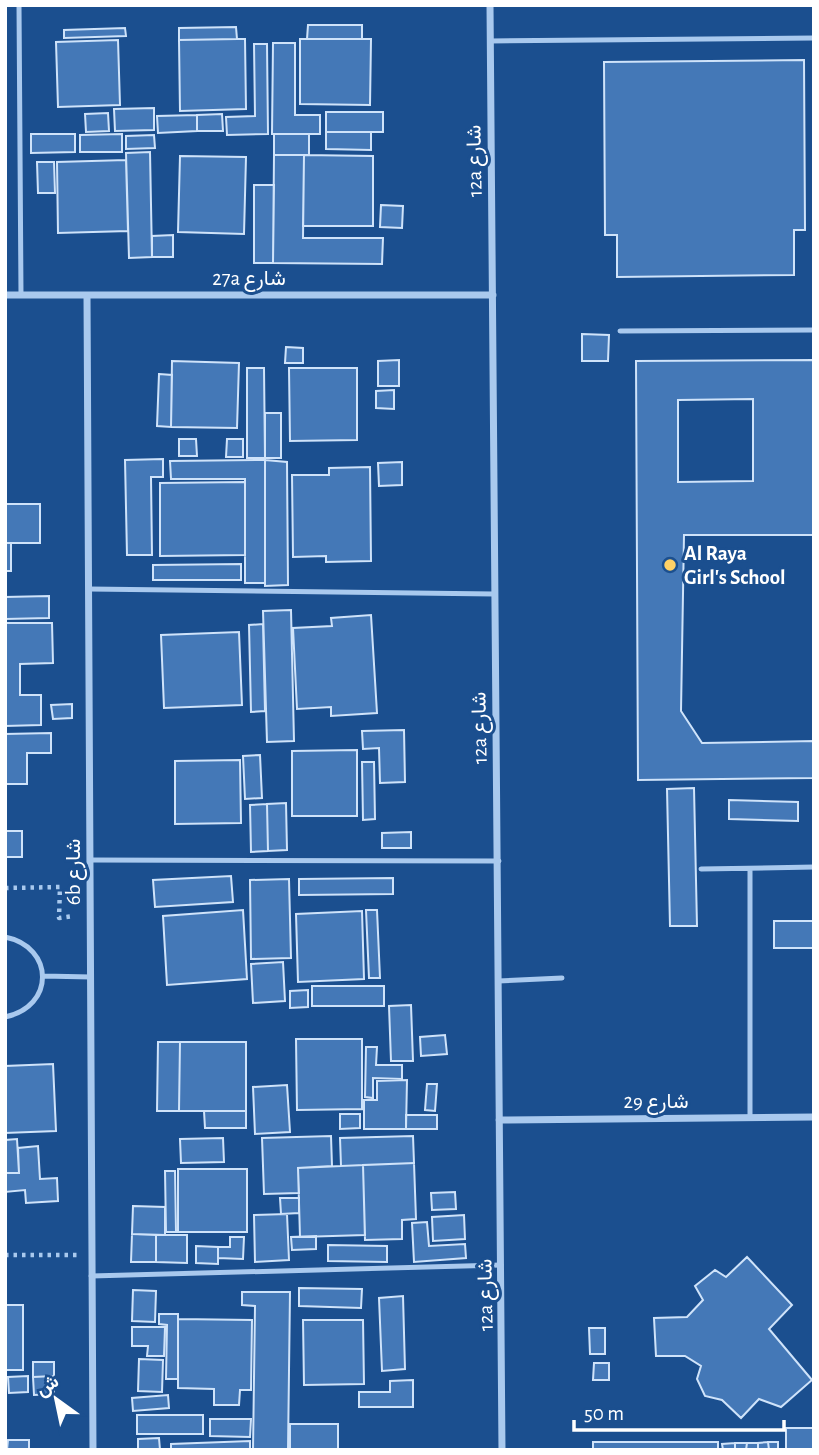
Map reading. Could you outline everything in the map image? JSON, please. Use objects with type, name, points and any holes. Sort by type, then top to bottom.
[{"type":"street","name":"12a شارع","points":[[490,5],[502,1450]]},
{"type":"street","name":"27a شارع","points":[[5,295],[494,295]]},
{"type":"street","name":"6b شارع","points":[[88,295],[93,1450]]},
{"type":"street","name":"شارع 29","points":[[499,1120],[814,1117]]},
{"type":"lane","points":[[19,5],[21,295]]},
{"type":"lane","points":[[490,41],[814,38]]},
{"type":"lane","points":[[620,331],[814,330]]},
{"type":"lane","points":[[89,589],[494,594]]},
{"type":"lane","points":[[91,860],[499,861]]},
{"type":"lane","points":[[701,869],[814,867]]},
{"type":"lane","points":[[750,869],[750,1118]]},
{"type":"lane","points":[[5,937],[26,944],[38,958],[43,976],[41,990],[33,1003],[22,1012],[5,1017]]},
{"type":"lane","points":[[43,976],[91,977]]},
{"type":"lane","points":[[498,981],[562,978]]},
{"type":"lane","points":[[91,1276],[502,1265]]},
{"type":"path","points":[[5,888],[60,887],[59,918],[91,914]]},
{"type":"path","points":[[5,1255],[92,1255]]},
{"type":"building","points":[[308,25],[362,25],[362,39],[307,39]]},
{"type":"building","points":[[236,27],[237,39],[179,40],[179,28]]},
{"type":"building","points":[[125,28],[126,36],[64,38],[64,30]]},
{"type":"building","points":[[245,39],[246,109],[180,111],[179,40]]},
{"type":"building","points":[[300,39],[371,39],[370,105],[300,104]]},
{"type":"building","points":[[118,40],[120,105],[58,107],[56,42]]},
{"type":"building","points":[[273,43],[295,43],[295,115],[320,115],[320,134],[272,134]]},
{"type":"building","points":[[254,44],[267,44],[268,134],[227,135],[226,117],[255,116]]},
{"type":"building","points":[[804,60],[805,230],[794,230],[794,275],[617,277],[617,235],[605,235],[604,62]]},
{"type":"building","points":[[154,108],[154,130],[115,131],[114,109]]},
{"type":"building","points":[[326,112],[383,112],[383,132],[326,132]]},
{"type":"building","points":[[108,113],[109,131],[86,132],[85,114]]},
{"type":"building","points":[[222,114],[223,131],[197,131],[197,115]]},
{"type":"building","points":[[197,115],[197,131],[158,133],[157,116]]},
{"type":"building","points":[[326,132],[371,132],[371,150],[326,149]]},
{"type":"building","points":[[31,134],[75,134],[75,152],[31,153]]},
{"type":"building","points":[[122,134],[122,152],[80,152],[80,135]]},
{"type":"building","points":[[274,134],[309,134],[309,155],[274,155]]},
{"type":"building","points":[[154,135],[155,148],[126,149],[126,136]]},
{"type":"building","points":[[150,152],[152,257],[129,258],[126,153]]},
{"type":"building","points":[[274,155],[304,155],[303,238],[383,238],[382,264],[273,263]]},
{"type":"building","points":[[304,155],[373,156],[373,226],[303,226]]},
{"type":"building","points":[[180,156],[246,157],[244,234],[178,232]]},
{"type":"building","points":[[126,160],[128,231],[58,233],[57,162]]},
{"type":"building","points":[[37,162],[54,162],[55,193],[38,193]]},
{"type":"building","points":[[254,185],[274,185],[273,263],[254,263]]},
{"type":"building","points":[[381,205],[403,206],[402,228],[380,227]]},
{"type":"building","points":[[173,235],[173,257],[152,257],[152,236]]},
{"type":"building","points":[[582,334],[609,335],[608,361],[582,361]]},
{"type":"building","points":[[286,347],[303,348],[303,363],[285,363]]},
{"type":"building","points":[[399,360],[399,386],[378,386],[378,361]]},
{"type":"building","points":[[814,360],[814,535],[684,535],[681,711],[702,743],[814,741],[814,778],[638,780],[636,361]],"holes":[[[753,399],[753,481],[678,482],[678,400]]]},
{"type":"building","points":[[172,361],[239,363],[237,428],[171,427]]},
{"type":"building","points":[[247,368],[264,368],[265,458],[247,458]]},
{"type":"building","points":[[289,368],[357,368],[357,440],[290,441]]},
{"type":"building","points":[[159,374],[172,375],[171,427],[157,426]]},
{"type":"building","points":[[394,390],[394,409],[376,408],[376,391]]},
{"type":"building","points":[[265,413],[281,413],[281,458],[265,458]]},
{"type":"building","points":[[179,439],[196,439],[197,456],[179,456]]},
{"type":"building","points":[[227,439],[243,439],[243,457],[226,457]]},
{"type":"building","points":[[163,459],[163,477],[151,477],[152,555],[127,555],[125,460]]},
{"type":"building","points":[[265,460],[265,583],[245,583],[245,479],[171,479],[170,461]]},
{"type":"building","points":[[265,460],[287,462],[288,585],[265,586]]},
{"type":"building","points":[[402,462],[402,485],[379,486],[378,463]]},
{"type":"building","points":[[370,467],[371,561],[326,562],[326,556],[293,557],[292,475],[329,475],[329,468]]},
{"type":"building","points":[[245,482],[245,555],[160,556],[160,483]]},
{"type":"building","points":[[5,504],[40,504],[40,543],[5,543]]},
{"type":"building","points":[[5,543],[11,543],[11,571],[5,571]]},
{"type":"building","points":[[241,564],[241,580],[153,580],[153,565]]},
{"type":"building","points":[[49,596],[49,618],[5,619],[5,597]]},
{"type":"building","points":[[291,610],[294,741],[267,742],[263,611]]},
{"type":"building","points":[[371,615],[377,713],[331,716],[331,707],[297,709],[293,628],[332,626],[331,618]]},
{"type":"building","points":[[5,623],[52,623],[53,663],[20,664],[20,695],[41,695],[41,725],[5,726]]},
{"type":"building","points":[[263,624],[265,711],[251,712],[249,625]]},
{"type":"building","points":[[239,632],[242,705],[164,708],[161,635]]},
{"type":"building","points":[[72,704],[72,718],[53,719],[51,705]]},
{"type":"building","points":[[404,730],[405,782],[380,783],[379,748],[363,749],[362,731]]},
{"type":"building","points":[[51,733],[51,753],[27,753],[27,784],[5,784],[5,734]]},
{"type":"building","points":[[357,750],[357,816],[292,816],[292,751]]},
{"type":"building","points":[[260,755],[262,798],[245,799],[243,756]]},
{"type":"building","points":[[240,760],[241,823],[175,824],[175,761]]},
{"type":"building","points":[[362,762],[374,762],[375,819],[363,820]]},
{"type":"building","points":[[694,788],[697,926],[670,926],[667,789]]},
{"type":"building","points":[[729,800],[798,802],[798,821],[729,819]]},
{"type":"building","points":[[286,803],[287,850],[268,851],[267,804]]},
{"type":"building","points":[[267,804],[268,851],[251,852],[250,805]]},
{"type":"building","points":[[5,831],[22,831],[22,857],[5,857]]},
{"type":"building","points":[[411,832],[411,848],[382,848],[382,833]]},
{"type":"building","points":[[231,876],[233,902],[155,907],[153,880]]},
{"type":"building","points":[[393,878],[393,894],[299,895],[299,879]]},
{"type":"building","points":[[289,879],[291,958],[251,959],[250,880]]},
{"type":"building","points":[[243,910],[247,979],[167,985],[163,916]]},
{"type":"building","points":[[366,910],[377,910],[380,978],[369,978]]},
{"type":"building","points":[[362,911],[364,979],[298,982],[296,914]]},
{"type":"building","points":[[774,921],[814,921],[814,948],[774,948]]},
{"type":"building","points":[[283,962],[285,1001],[253,1003],[251,964]]},
{"type":"building","points":[[312,986],[384,986],[384,1006],[312,1006]]},
{"type":"building","points":[[308,990],[308,1007],[290,1008],[290,991]]},
{"type":"building","points":[[411,1005],[413,1061],[391,1061],[389,1006]]},
{"type":"building","points":[[445,1035],[447,1054],[421,1056],[420,1037]]},
{"type":"building","points":[[296,1039],[362,1039],[362,1109],[297,1110]]},
{"type":"building","points":[[158,1042],[180,1042],[179,1111],[157,1111]]},
{"type":"building","points":[[180,1042],[246,1042],[246,1111],[179,1111]]},
{"type":"building","points":[[366,1047],[377,1047],[376,1065],[402,1065],[402,1079],[373,1078],[373,1098],[365,1097]]},
{"type":"building","points":[[53,1064],[56,1131],[5,1133],[5,1066]]},
{"type":"building","points":[[407,1080],[406,1129],[364,1129],[364,1100],[377,1100],[377,1081]]},
{"type":"building","points":[[427,1084],[437,1084],[435,1111],[425,1110]]},
{"type":"building","points":[[287,1085],[290,1132],[255,1134],[253,1087]]},
{"type":"building","points":[[204,1111],[246,1111],[246,1128],[205,1128]]},
{"type":"building","points":[[340,1114],[360,1114],[360,1128],[340,1129]]},
{"type":"building","points":[[406,1115],[437,1115],[437,1129],[406,1129]]},
{"type":"building","points":[[331,1136],[332,1166],[298,1168],[299,1193],[264,1194],[262,1138]]},
{"type":"building","points":[[413,1136],[414,1163],[341,1166],[340,1138]]},
{"type":"building","points":[[223,1138],[224,1162],[181,1163],[180,1139]]},
{"type":"building","points":[[17,1139],[19,1173],[5,1173],[5,1140]]},
{"type":"building","points":[[38,1146],[40,1179],[57,1178],[58,1201],[26,1203],[25,1190],[5,1192],[5,1173],[19,1173],[18,1148]]},
{"type":"building","points":[[414,1163],[416,1219],[402,1220],[402,1239],[365,1240],[363,1165]]},
{"type":"building","points":[[363,1165],[365,1235],[300,1237],[298,1168]]},
{"type":"building","points":[[178,1169],[247,1169],[247,1232],[178,1232]]},
{"type":"building","points":[[165,1171],[175,1171],[176,1232],[166,1232]]},
{"type":"building","points":[[455,1192],[456,1209],[432,1210],[431,1193]]},
{"type":"building","points":[[280,1198],[299,1198],[299,1213],[281,1214]]},
{"type":"building","points":[[133,1206],[165,1207],[165,1235],[132,1234]]},
{"type":"building","points":[[287,1214],[289,1260],[255,1262],[254,1215]]},
{"type":"building","points":[[464,1215],[465,1239],[433,1241],[432,1217]]},
{"type":"building","points":[[427,1222],[429,1246],[465,1244],[466,1258],[414,1262],[412,1223]]},
{"type":"building","points":[[132,1234],[156,1235],[156,1262],[131,1262]]},
{"type":"building","points":[[156,1235],[187,1235],[187,1263],[156,1262]]},
{"type":"building","points":[[316,1236],[316,1249],[292,1250],[291,1237]]},
{"type":"building","points":[[230,1237],[244,1237],[243,1259],[218,1258],[218,1247],[230,1247]]},
{"type":"building","points":[[328,1245],[387,1246],[387,1262],[328,1261]]},
{"type":"building","points":[[196,1246],[218,1247],[218,1264],[196,1263]]},
{"type":"building","points":[[747,1257],[792,1305],[769,1329],[812,1380],[781,1407],[759,1399],[741,1418],[722,1400],[705,1396],[697,1379],[701,1366],[685,1356],[656,1356],[654,1318],[687,1317],[703,1300],[695,1286],[715,1270],[726,1277]]},
{"type":"building","points":[[299,1288],[362,1289],[361,1308],[299,1306]]},
{"type":"building","points":[[133,1290],[156,1291],[155,1322],[132,1321]]},
{"type":"building","points":[[242,1292],[290,1292],[288,1450],[253,1450],[255,1306],[242,1305]]},
{"type":"building","points":[[403,1296],[405,1369],[382,1371],[379,1298]]},
{"type":"building","points":[[5,1305],[23,1305],[23,1370],[5,1370]]},
{"type":"building","points":[[159,1314],[178,1314],[178,1379],[166,1379],[167,1325],[159,1324]]},
{"type":"building","points":[[178,1319],[252,1320],[251,1390],[240,1390],[239,1405],[214,1405],[214,1389],[178,1388]]},
{"type":"building","points":[[303,1320],[363,1320],[364,1384],[304,1385]]},
{"type":"building","points":[[132,1327],[165,1327],[164,1356],[147,1356],[148,1346],[132,1346]]},
{"type":"building","points":[[589,1328],[605,1328],[605,1354],[590,1354]]},
{"type":"building","points":[[139,1359],[163,1360],[162,1392],[138,1391]]},
{"type":"building","points":[[33,1362],[54,1362],[54,1376],[33,1377]]},
{"type":"building","points":[[594,1363],[609,1363],[609,1380],[593,1380]]},
{"type":"building","points":[[28,1376],[28,1392],[9,1393],[8,1377]]},
{"type":"building","points":[[54,1376],[54,1394],[34,1395],[33,1377]]},
{"type":"building","points":[[413,1380],[413,1407],[359,1407],[359,1392],[390,1392],[390,1381]]},
{"type":"building","points":[[168,1395],[169,1408],[133,1411],[132,1398]]},
{"type":"building","points":[[137,1415],[203,1415],[203,1434],[137,1434]]},
{"type":"building","points":[[210,1419],[251,1419],[250,1437],[210,1436]]},
{"type":"building","points":[[290,1424],[338,1424],[338,1450],[290,1450]]},
{"type":"building","points":[[786,1428],[814,1428],[814,1450],[786,1450]]},
{"type":"building","points":[[159,1438],[160,1450],[138,1450],[138,1439]]},
{"type":"building","points":[[8,1440],[29,1440],[29,1450],[7,1450]]},
{"type":"building","points":[[250,1441],[250,1450],[171,1450],[171,1444]]},
{"type":"building","points":[[593,1442],[718,1442],[718,1450],[593,1450]]},
{"type":"building","points":[[768,1442],[769,1450],[758,1450],[758,1443]]},
{"type":"building","points":[[768,1442],[778,1442],[778,1450],[769,1450]]},
{"type":"building","points":[[735,1443],[735,1450],[723,1450],[722,1444]]},
{"type":"building","points":[[735,1443],[747,1443],[746,1450],[735,1450]]},
{"type":"building","points":[[747,1443],[758,1443],[758,1450],[746,1450]]},
{"type":"place","name":"Al Raya Girl's School","points":[[670,565]]}]
